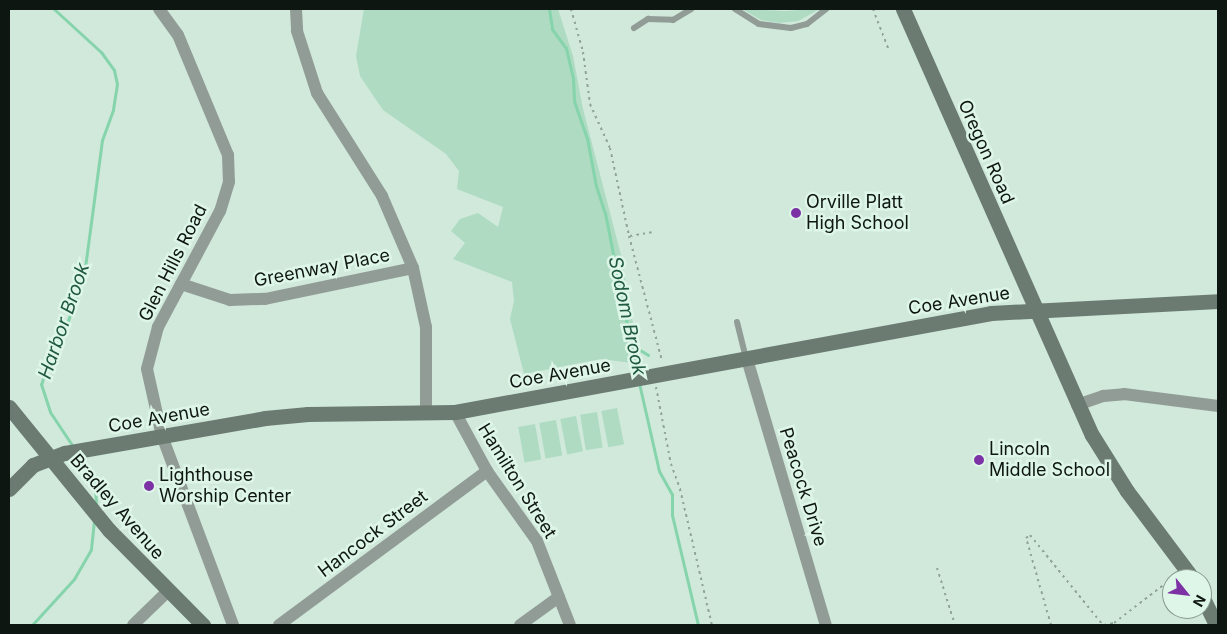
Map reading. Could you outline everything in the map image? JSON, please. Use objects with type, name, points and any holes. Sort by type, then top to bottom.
[{"type":"street","name":"Glen Hills Road","points":[[159,9],[178,35],[228,155],[230,182],[220,211],[158,327],[147,369],[162,436],[233,625]]},
{"type":"street","points":[[296,9],[297,31],[318,92],[382,196],[413,268],[426,327],[426,414]]},
{"type":"street","name":"Oregon Road","points":[[903,9],[1077,405],[1109,464],[1185,569]]},
{"type":"street","name":"Greenway Place","points":[[181,284],[230,300],[265,299],[413,268]]},
{"type":"street","name":"Coe Avenue","points":[[9,489],[34,465],[49,457],[64,453],[287,415],[455,412],[627,381],[652,381],[747,359],[991,313],[1036,309],[1218,301]]},
{"type":"street","name":"Peacock Drive","points":[[747,359],[826,625]]},
{"type":"street","points":[[1077,405],[1103,396],[1124,394],[1218,406]]},
{"type":"street","name":"Bradley Avenue","points":[[9,407],[127,551],[203,625]]},
{"type":"street","name":"Hamilton Street","points":[[455,412],[487,470],[537,541],[570,625]]},
{"type":"street","name":"Hancock Street","points":[[279,625],[487,470]]},
{"type":"street","points":[[133,625],[168,591]]},
{"type":"street","points":[[520,625],[559,597]]},
{"type":"lane","points":[[634,28],[648,19],[673,20],[690,9]]},
{"type":"lane","points":[[735,9],[759,24],[791,28],[807,24],[826,9]]},
{"type":"lane","points":[[737,322],[747,359]]},
{"type":"path","points":[[571,9],[583,52],[590,104],[610,148],[629,236],[663,364]]},
{"type":"path","points":[[873,9],[888,48]]},
{"type":"path","points":[[629,236],[652,232]]},
{"type":"path","points":[[652,381],[712,625]]},
{"type":"path","points":[[1051,625],[1026,538],[1030,535],[1103,625],[1114,624],[1162,586]]},
{"type":"path","points":[[937,568],[955,625]]},
{"type":"green space","points":[[364,9],[558,9],[573,56],[583,109],[621,255],[640,364],[601,359],[524,374],[510,319],[514,301],[512,282],[453,259],[465,243],[451,231],[460,219],[478,213],[498,227],[503,207],[457,189],[459,171],[446,154],[383,110],[360,76],[356,56]]},
{"type":"green space","points":[[742,9],[784,11],[820,9],[798,21],[780,23],[761,20]]},
{"type":"green space","points":[[617,408],[624,444],[608,447],[601,411]]},
{"type":"green space","points":[[597,412],[603,448],[586,450],[580,415]]},
{"type":"green space","points":[[576,416],[583,451],[567,454],[560,419]]},
{"type":"green space","points":[[556,420],[562,455],[546,458],[539,423]]},
{"type":"green space","points":[[535,424],[541,459],[525,462],[518,427]]},
{"type":"waterway","name":"Harbor Brook","points":[[54,9],[101,52],[114,70],[117,84],[113,110],[102,140],[84,275],[66,326],[52,349],[41,384],[50,412],[74,448]]},
{"type":"waterway","name":"Sodom Brook","points":[[549,9],[552,29],[566,48],[573,79],[574,101],[587,138],[596,186],[605,213],[637,375]]},
{"type":"waterway","points":[[632,345],[648,355]]},
{"type":"waterway","name":"Sodom Brook","points":[[639,383],[659,471],[672,494],[672,515],[698,625]]},
{"type":"waterway","name":"Harbor Brook","points":[[79,455],[94,474],[96,506]]},
{"type":"waterway","name":"Harbor Brook","points":[[32,625],[74,579],[91,549],[94,519]]},
{"type":"place","name":"Orville Platt High School","points":[[796,213]]},
{"type":"place","name":"Lincoln Middle School","points":[[979,460]]},
{"type":"place","name":"Lighthouse Worship Center","points":[[149,486]]}]
